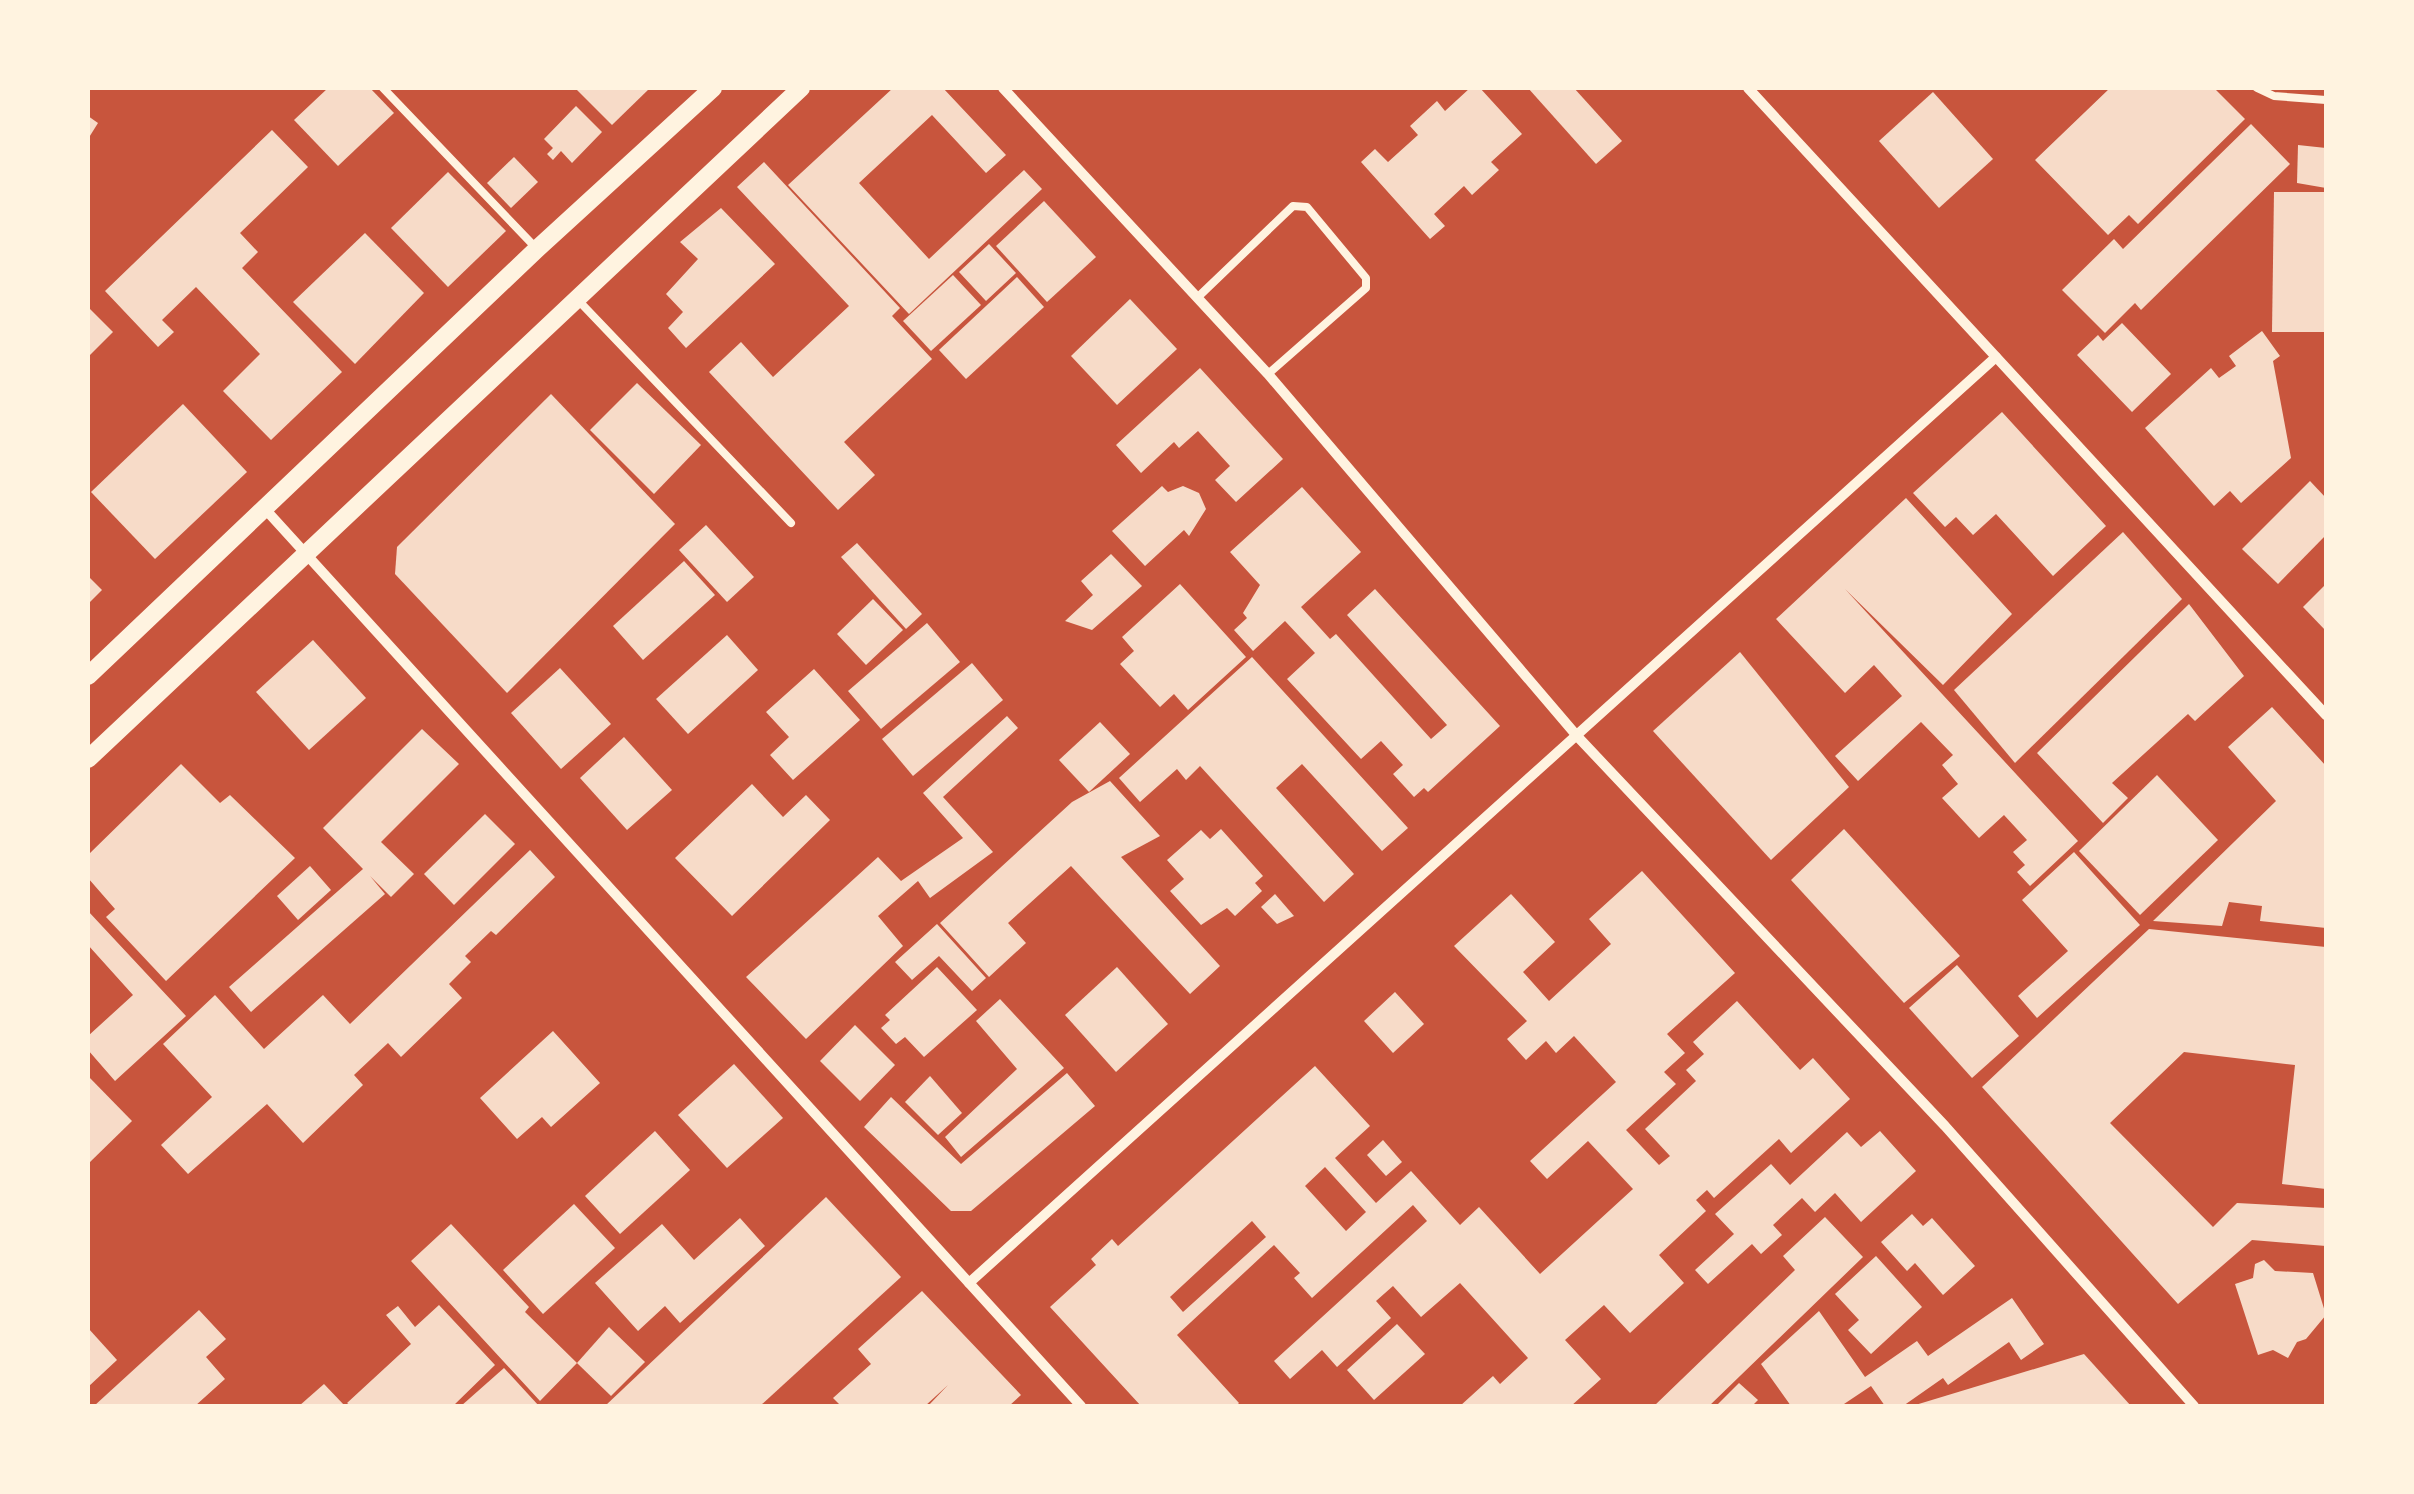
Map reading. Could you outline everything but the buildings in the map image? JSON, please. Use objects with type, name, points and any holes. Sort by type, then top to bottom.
[{"type":"street","points":[[88,676],[536,249],[713,88]]},
{"type":"street","points":[[88,759],[801,88]]},
{"type":"street","points":[[1003,88],[1268,374],[1577,736],[1945,1126],[2194,1406]]},
{"type":"street","points":[[1748,88],[2326,716]]},
{"type":"street","points":[[969,1283],[1996,356]]},
{"type":"street","points":[[265,509],[1081,1406]]},
{"type":"lane","points":[[383,88],[536,249]]},
{"type":"lane","points":[[2256,88],[2274,96],[2326,100]]},
{"type":"lane","points":[[1197,298],[1293,206],[1307,206],[1366,278],[1366,288],[1268,374]]},
{"type":"lane","points":[[576,298],[791,523]]}]
